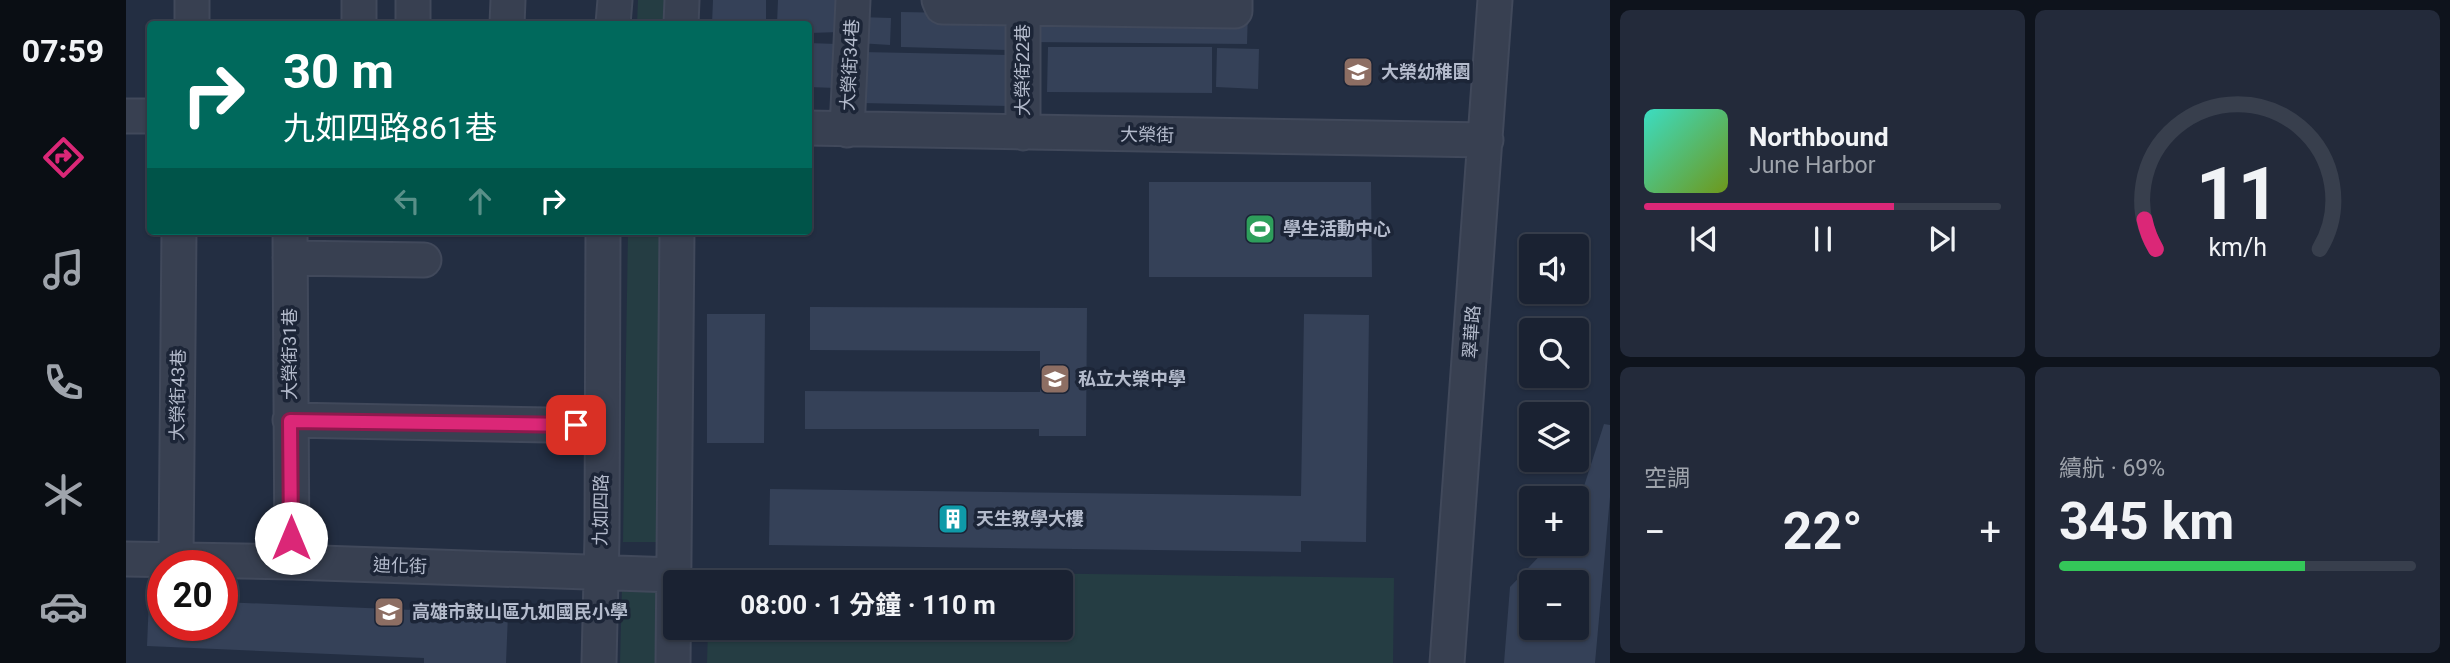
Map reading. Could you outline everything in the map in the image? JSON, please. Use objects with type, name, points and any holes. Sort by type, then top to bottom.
[{"type":"street","points":[[192,0],[192,21]]},
{"type":"street","points":[[359,0],[359,21]]},
{"type":"street","points":[[413,0],[413,21]]},
{"type":"street","points":[[507,21],[508,0]]},
{"type":"street","points":[[613,21],[615,0]]},
{"type":"street","points":[[681,21],[682,0]]},
{"type":"street","name":"大榮街34巷","points":[[847,130],[853,0]]},
{"type":"street","points":[[939,0],[942,7],[1116,4],[1235,10],[1235,0]]},
{"type":"street","name":"翠華路","points":[[1447,663],[1494,0]]},
{"type":"street","name":"大榮街22巷","points":[[1023,4],[1023,133]]},
{"type":"street","points":[[126,116],[147,116]]},
{"type":"street","name":"大榮街","points":[[812,128],[1486,140]]},
{"type":"street","name":"大榮街43巷","points":[[176,550],[179,235]]},
{"type":"street","name":"九如四路","points":[[599,663],[603,235]]},
{"type":"street","points":[[674,570],[677,235]]},
{"type":"street","points":[[290,244],[424,260]]},
{"type":"street","name":"大榮街31巷","points":[[290,244],[292,562]]},
{"type":"street","points":[[290,421],[602,426]]},
{"type":"street","name":"迪化街","points":[[126,559],[147,559]]},
{"type":"street","name":"迪化街","points":[[238,561],[663,575]]},
{"type":"street","points":[[673,640],[673,663]]},
{"type":"green space","points":[[638,0],[674,0],[674,21],[637,21]]},
{"type":"green space","points":[[628,235],[663,235],[658,542],[623,542]]},
{"type":"green space","points":[[709,569],[785,570],[709,570]]},
{"type":"green space","points":[[1073,574],[1394,578],[1393,663],[707,663],[708,640],[1073,640]]},
{"type":"green space","points":[[622,587],[657,588],[655,663],[620,663]]},
{"type":"building","points":[[713,0],[766,0],[766,21],[712,21]]},
{"type":"building","points":[[778,0],[842,0],[841,32],[812,33],[812,21],[777,21]]},
{"type":"building","points":[[1030,8],[1248,10],[1247,44],[1030,42]]},
{"type":"building","points":[[901,12],[1008,14],[1007,50],[901,47]]},
{"type":"building","points":[[859,17],[891,18],[890,45],[858,43]]},
{"type":"building","points":[[812,43],[837,44],[836,88],[812,87]]},
{"type":"building","points":[[1048,47],[1212,47],[1212,93],[1047,92]]},
{"type":"building","points":[[1217,48],[1259,49],[1258,89],[1216,87]]},
{"type":"building","points":[[862,52],[1009,55],[1008,106],[861,103]]},
{"type":"building","name":"學生活動中心","points":[[1149,182],[1371,182],[1372,277],[1149,277]]},
{"type":"building","points":[[810,307],[1087,308],[1086,436],[1039,436],[1039,429],[805,429],[805,391],[1040,392],[1040,351],[810,350]]},
{"type":"building","points":[[707,314],[765,314],[764,443],[707,443]]},
{"type":"building","points":[[1304,314],[1369,315],[1366,542],[1301,541],[1301,552],[769,545],[770,489],[1301,496]]},
{"type":"building","points":[[1604,424],[1610,425],[1610,497],[1595,663],[1504,663],[1510,587],[1519,578],[1519,640],[1589,640],[1589,570],[1526,570],[1540,556],[1589,556],[1589,486],[1584,486]]},
{"type":"building","points":[[238,603],[508,614],[506,663],[424,663],[424,658],[147,646],[147,641],[238,641]]},
{"type":"place","name":"大榮幼稚園","points":[[1358,72]]},
{"type":"place","name":"學生活動中心","points":[[1260,229]]},
{"type":"place","name":"私立大榮中學","points":[[1055,379]]},
{"type":"place","name":"天生教學大樓","points":[[953,519]]},
{"type":"place","name":"高雄市鼓山區九如國民小學","points":[[389,612]]},
{"type":"route","points":[[291,538],[290,421],[576,425]]}]
